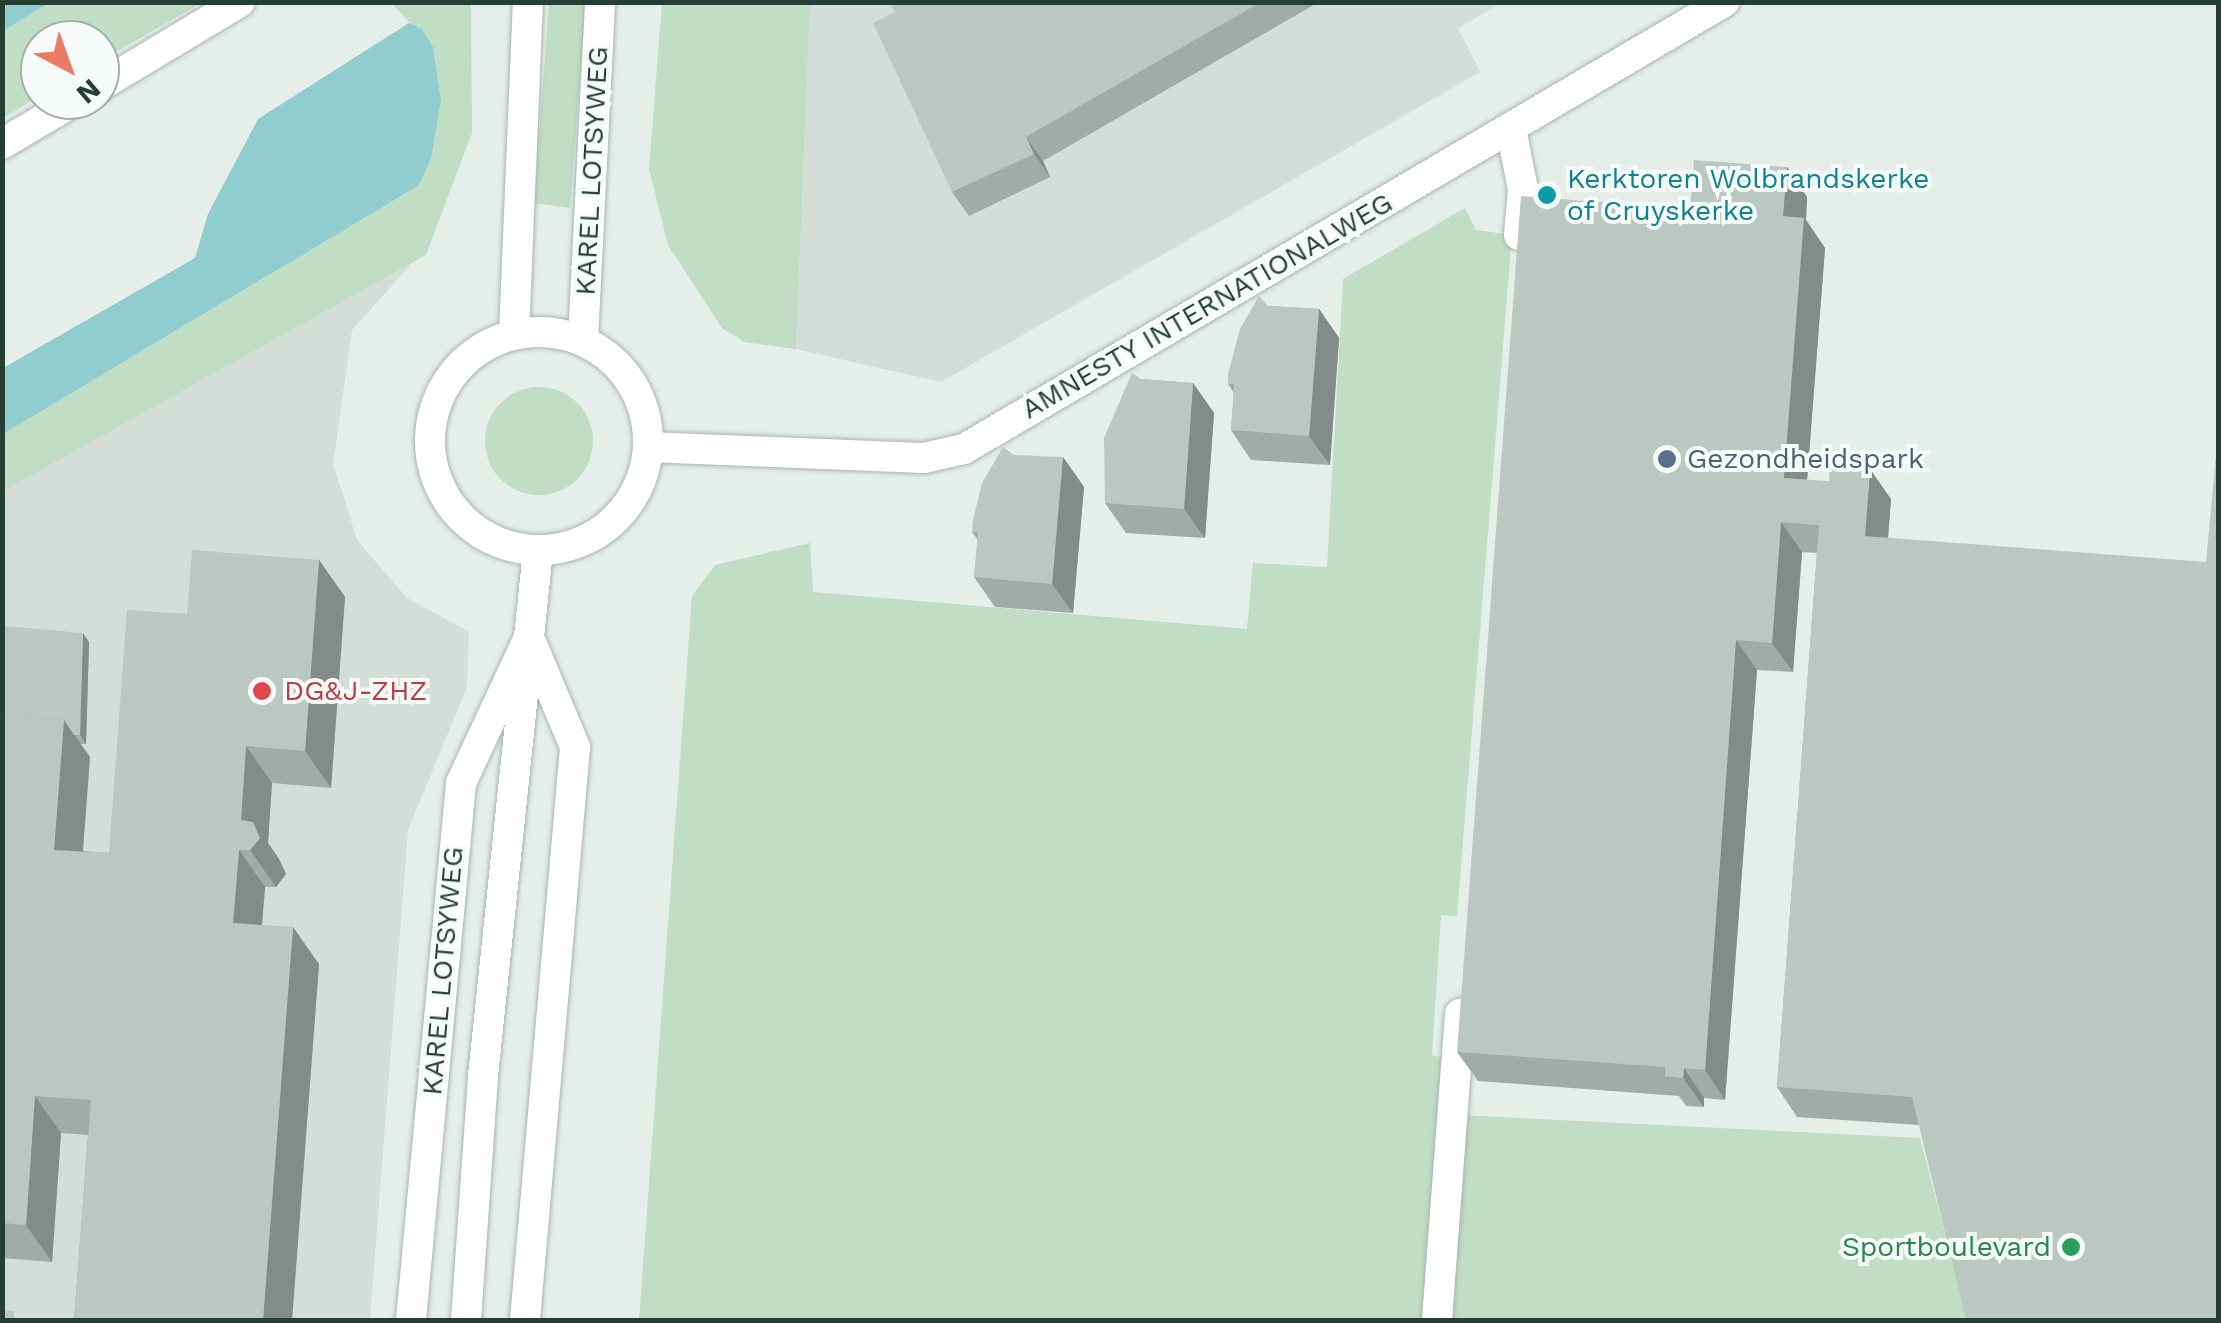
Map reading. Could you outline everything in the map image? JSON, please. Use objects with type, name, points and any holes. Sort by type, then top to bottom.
[{"type":"street","points":[[120,74],[240,2]]},
{"type":"street","points":[[514,334],[528,2]]},
{"type":"street","name":"KAREL LOTSYWEG","points":[[584,340],[600,2]]},
{"type":"street","name":"AMNESTY INTERNATIONALWEG","points":[[648,447],[924,458],[964,449],[1724,2]]},
{"type":"street","points":[[2,144],[42,120]]},
{"type":"street","points":[[1511,129],[1523,189],[1517,268]]},
{"type":"street","points":[[537,331],[584,340],[625,372],[647,421],[648,447],[636,493],[613,521],[584,540],[538,551],[490,539],[451,506],[432,461],[434,409],[446,383],[464,361],[514,334],[537,331]]},
{"type":"street","name":"KAREL LOTSYWEG","points":[[466,1320],[483,1076],[538,551]]},
{"type":"street","name":"KAREL LOTSYWEG","points":[[411,1320],[460,784],[529,637]]},
{"type":"street","name":"KAREL LOTSYWEG","points":[[525,1320],[575,747],[529,637]]},
{"type":"street","points":[[1437,1320],[1463,983]]},
{"type":"shaded area","points":[[810,3],[1501,3],[1458,28],[1480,72],[941,382],[796,349]]},
{"type":"shaded area","points":[[412,263],[352,330],[333,464],[357,540],[406,597],[469,632],[467,687],[408,830],[370,1320],[3,1320],[2,491]]},
{"type":"green space","points":[[49,3],[201,3],[120,50],[120,20],[21,20]]},
{"type":"green space","points":[[391,3],[471,3],[472,133],[426,255],[3,491],[2,434],[274,272],[441,100],[433,47]]},
{"type":"green space","points":[[549,3],[586,3],[570,208],[534,203]]},
{"type":"green space","points":[[662,3],[810,3],[796,349],[744,342],[722,328],[668,245],[649,169]]},
{"type":"green space","points":[[20,21],[20,108],[3,118],[3,31]]},
{"type":"green space","points":[[1465,208],[1476,230],[1512,235],[1457,916],[1441,915],[1432,1055],[1446,1058],[1441,1114],[1920,1138],[1967,1320],[639,1320],[692,596],[715,565],[810,543],[813,592],[1247,629],[1253,563],[1327,567],[1343,279]]},
{"type":"green space","points":[[539,387],[560,391],[577,403],[589,420],[593,441],[589,462],[577,479],[560,491],[539,495],[518,491],[501,479],[489,462],[485,441],[489,420],[501,403],[518,391]]},
{"type":"water","points":[[3,2],[49,2],[49,3],[3,31]]},
{"type":"water","points":[[409,23],[422,29],[433,47],[441,100],[431,158],[419,185],[3,434],[3,368],[195,258],[208,214],[258,119]]},
{"type":"building","points":[[890,2],[1261,2],[1026,137],[1034,154],[952,192],[873,23],[895,12]]},
{"type":"building","points":[[1694,160],[1787,167],[1783,216],[1804,218],[1784,478],[1829,481],[1830,466],[1870,469],[1865,536],[2206,562],[2218,434],[2218,1320],[1966,1320],[1912,1097],[1777,1087],[1819,525],[1781,522],[1772,643],[1736,640],[1705,1070],[1684,1068],[1683,1078],[1665,1076],[1665,1067],[1457,1052],[1521,196],[1690,209]]},
{"type":"building","points":[[1259,296],[1268,306],[1319,309],[1309,436],[1231,430],[1234,384],[1228,384],[1228,374],[1240,329]]},
{"type":"building","points":[[1132,373],[1141,379],[1193,383],[1184,509],[1105,503],[1104,438]]},
{"type":"building","points":[[1003,447],[1014,455],[1063,457],[1052,584],[974,577],[978,532],[972,532],[973,520],[982,483]]},
{"type":"building","points":[[192,550],[319,560],[305,751],[246,746],[241,820],[253,822],[260,838],[250,850],[239,850],[233,923],[293,927],[263,1320],[74,1320],[91,1100],[35,1096],[26,1225],[2,1223],[2,716],[64,720],[54,850],[109,853],[127,610],[187,614]]},
{"type":"building","points":[[2,626],[83,633],[80,735],[74,735],[64,720],[2,716]]},
{"type":"building","points":[[2,1310],[14,1311],[14,1320],[2,1320]]},
{"type":"place","name":"Kerktoren Wolbrandskerke of Cruyskerke","points":[[1547,195]]},
{"type":"place","name":"Gezondheidspark","points":[[1667,459]]},
{"type":"place","name":"DG&J-ZHZ","points":[[262,691]]},
{"type":"place","name":"Sportboulevard","points":[[2071,1247]]}]
